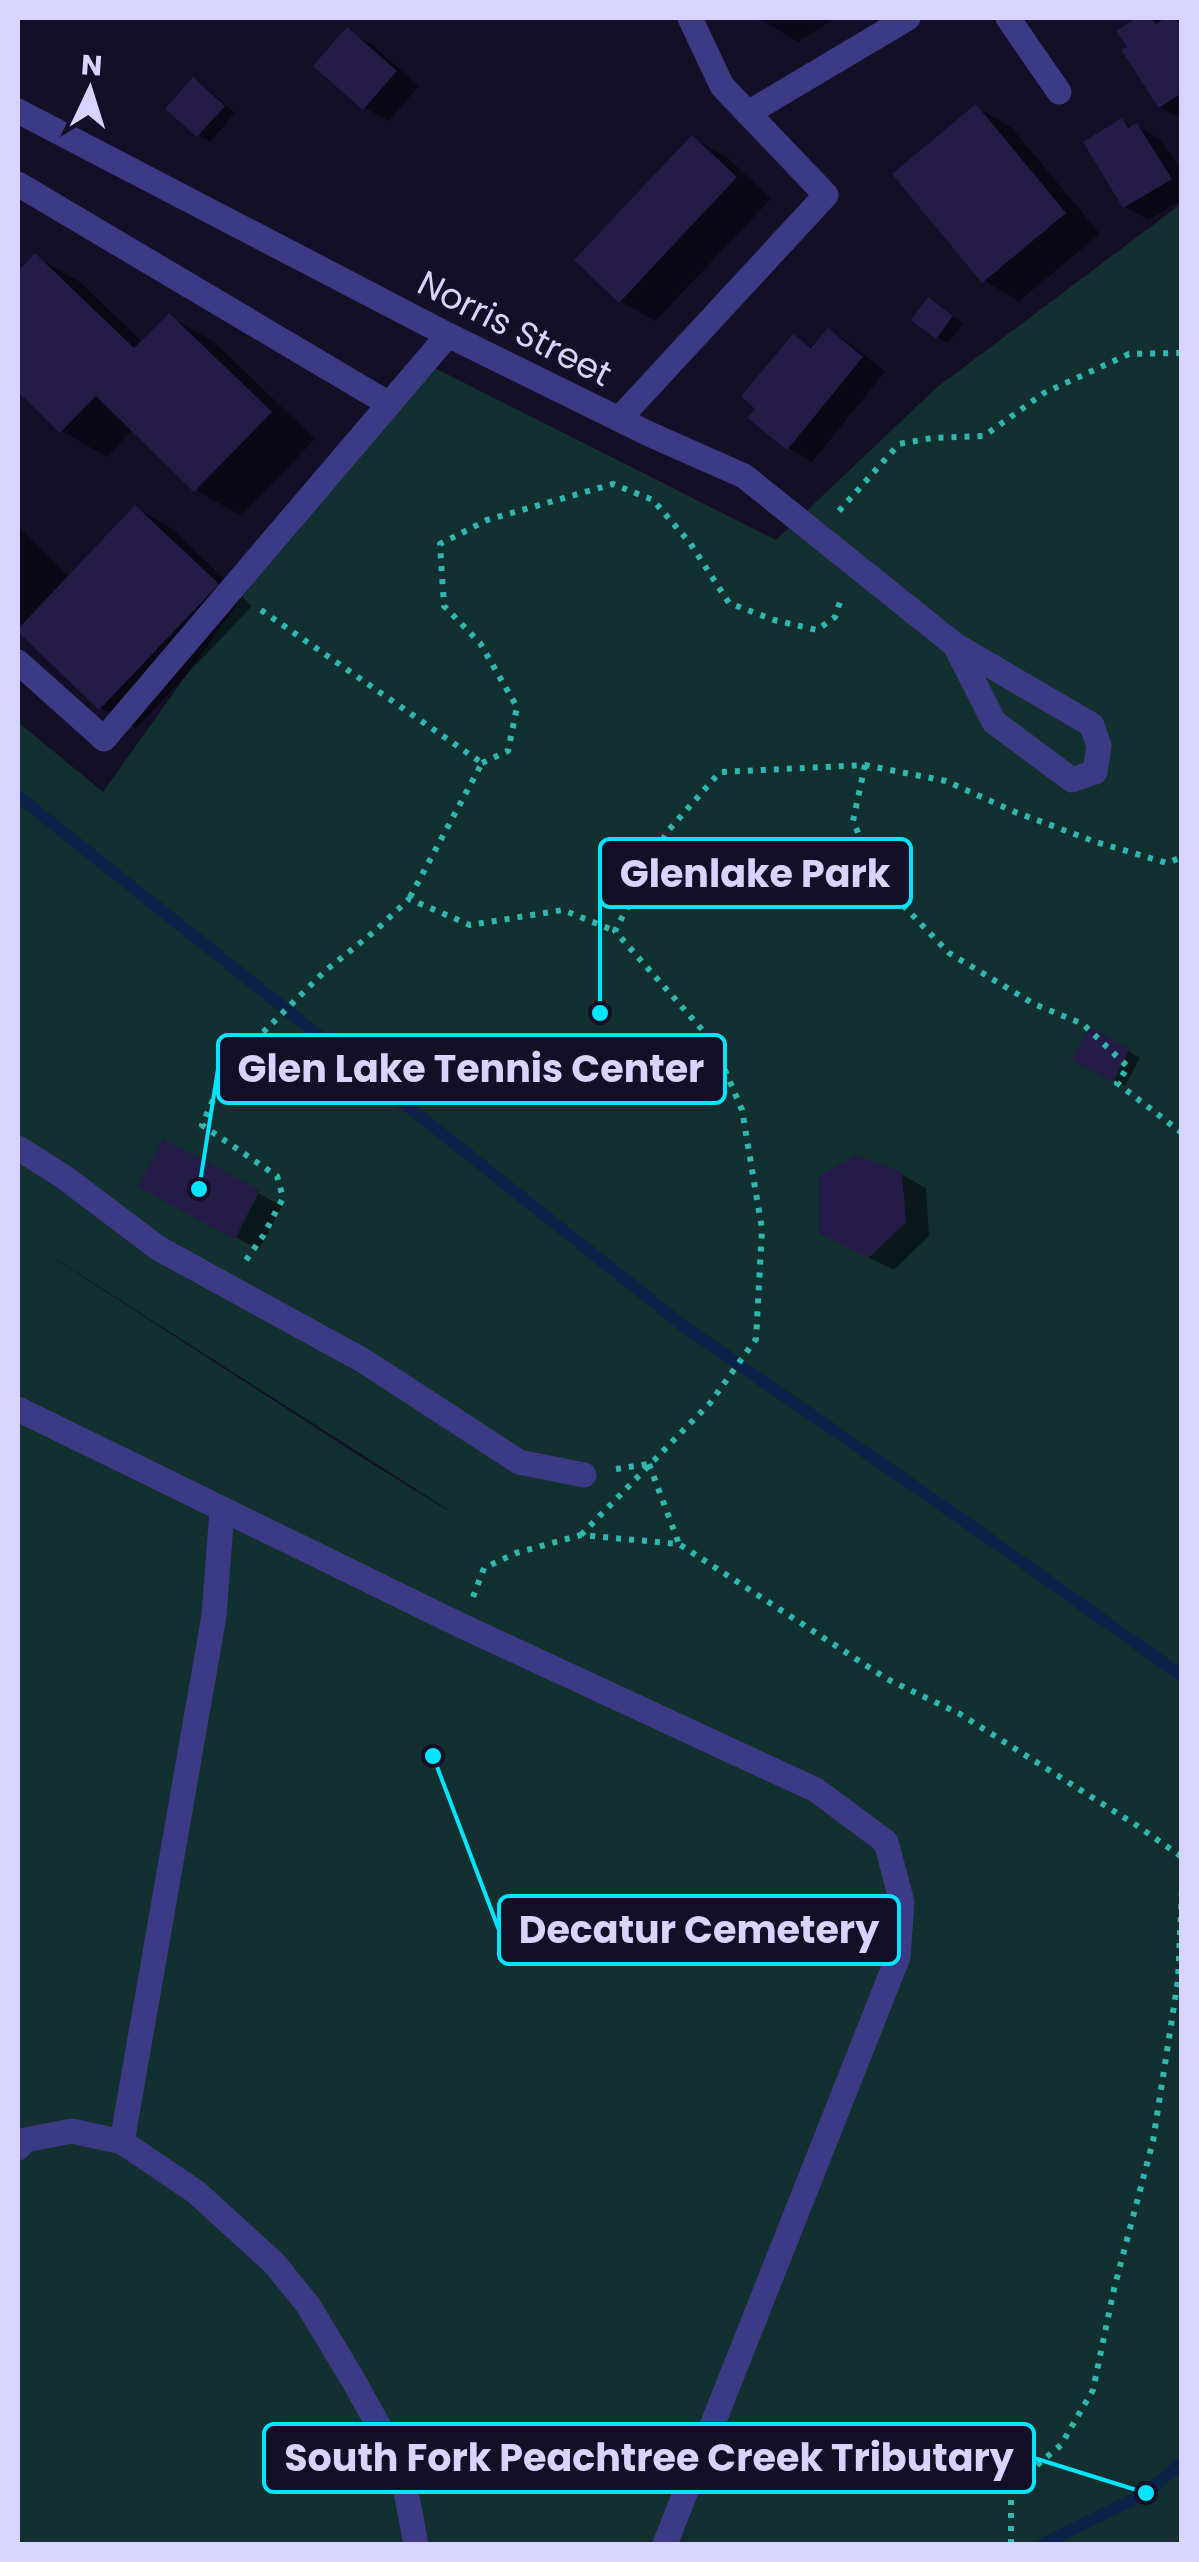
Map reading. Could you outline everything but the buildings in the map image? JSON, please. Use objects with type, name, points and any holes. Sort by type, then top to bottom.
[{"type":"street","points":[[619,419],[826,195],[722,86],[690,18]]},
{"type":"street","points":[[748,113],[908,18]]},
{"type":"street","points":[[1008,18],[1058,92]]},
{"type":"street","name":"Norris Street","points":[[18,111],[448,335],[744,476],[954,645],[1092,725],[1099,746],[1095,772],[1072,780],[994,722],[954,645]]},
{"type":"street","points":[[18,184],[389,404]]},
{"type":"street","points":[[18,662],[104,739],[448,335]]},
{"type":"street","points":[[18,1148],[64,1177],[158,1248],[364,1361],[519,1462],[584,1475]]},
{"type":"street","points":[[18,1408],[462,1626],[816,1790],[886,1842],[902,1902],[898,1957],[666,2544]]},
{"type":"street","points":[[122,2142],[214,1616],[222,1510]]},
{"type":"street","points":[[18,2148],[26,2140],[72,2131],[122,2142],[196,2192],[274,2264],[308,2305],[401,2466],[416,2544]]},
{"type":"path","points":[[818,535],[899,444],[984,436],[1044,393],[1129,354],[1182,353]]},
{"type":"path","points":[[229,1286],[283,1198],[277,1176],[202,1126],[227,1068],[304,990],[410,899],[482,764],[508,752],[517,707],[480,644],[444,606],[440,544],[488,520],[612,484],[653,500],[690,543],[729,604],[774,620],[817,630],[834,617],[854,564]]},
{"type":"path","points":[[261,610],[482,764]]},
{"type":"path","points":[[615,931],[667,832],[720,772],[865,765],[946,781],[1015,812],[1114,848],[1167,862],[1182,857]]},
{"type":"path","points":[[865,765],[853,821],[869,858],[894,896],[949,953],[1034,1004],[1082,1024],[1128,1067],[1117,1083],[1182,1133]]},
{"type":"path","points":[[410,899],[470,924],[562,910],[615,931],[713,1042],[742,1110],[762,1229],[756,1339],[710,1403],[581,1535]]},
{"type":"path","points":[[649,1464],[679,1544]]},
{"type":"path","points":[[462,1626],[484,1568],[516,1552],[581,1535],[679,1544],[888,1679],[960,1714],[1182,1857]]},
{"type":"path","points":[[1011,2544],[1011,2488],[1060,2445],[1093,2390],[1114,2289],[1153,2141],[1178,1980],[1182,1888]]},
{"type":"green space","points":[[1181,204],[1181,2544],[18,2544],[18,722],[103,792],[413,357],[776,540],[936,388]],"holes":[[[20,1236],[447,1509],[361,1457]]]},
{"type":"waterway","points":[[18,796],[685,1327],[1182,1676]]},
{"type":"waterway","points":[[1043,2544],[1146,2493],[1182,2463]]},
{"type":"place","name":"Glenlake Park","points":[[600,1013]]},
{"type":"place","name":"Glen Lake Tennis Center","points":[[199,1189]]},
{"type":"place","name":"Decatur Cemetery","points":[[433,1756]]},
{"type":"place","name":"South Fork Peachtree Creek Tributary","points":[[1146,2493]]}]
